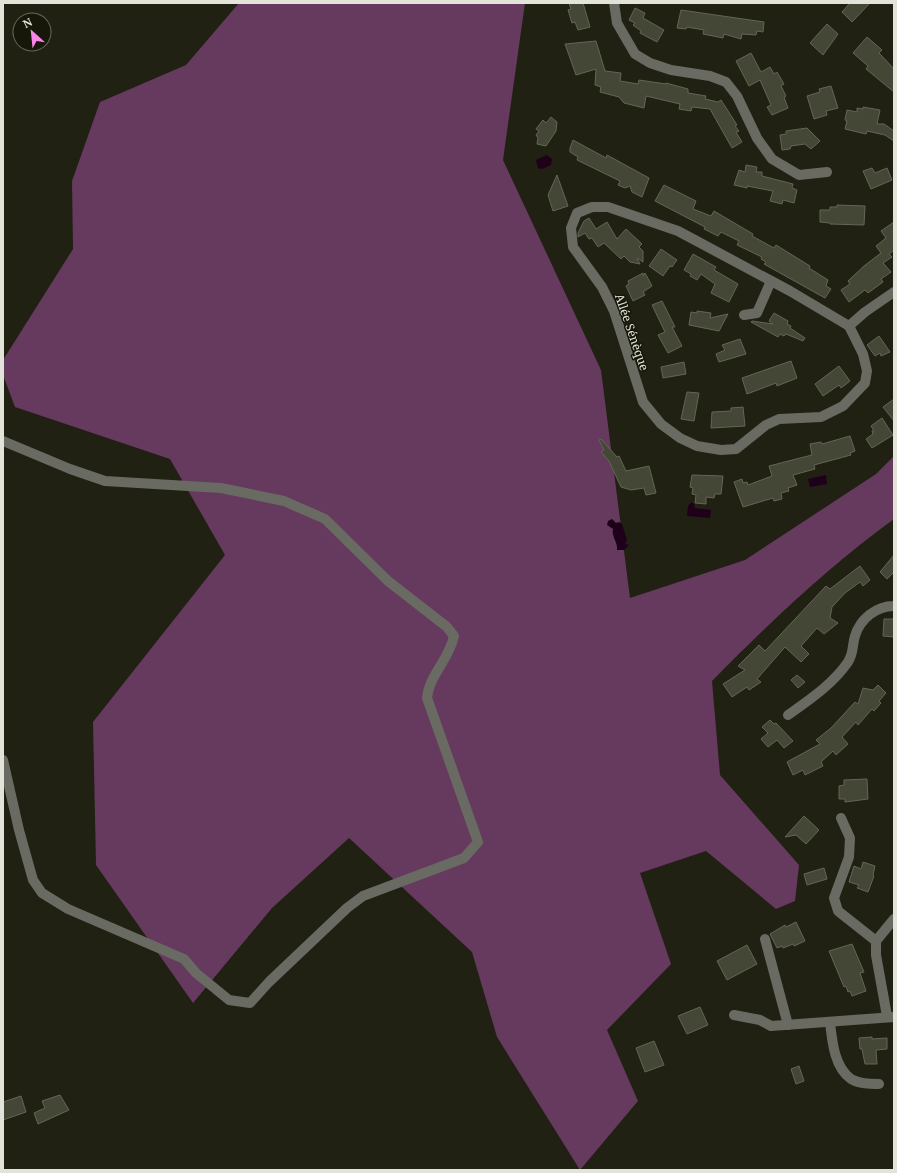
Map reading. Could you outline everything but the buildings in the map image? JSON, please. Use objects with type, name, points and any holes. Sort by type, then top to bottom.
[{"type":"street","points":[[614,3],[617,23],[635,54],[650,63],[671,70],[710,76],[726,82],[737,96],[758,138],[772,159],[799,175],[827,172]]},
{"type":"street","name":"Allée Sénèque","points":[[592,207],[608,207],[678,231],[771,281],[849,326],[863,354],[867,371],[865,383],[843,406],[821,417],[778,419],[766,425],[736,449],[721,450],[697,446],[680,438],[661,424],[643,402],[614,312],[602,287],[573,247],[571,228],[577,213],[592,207]]},
{"type":"street","points":[[744,315],[757,313],[771,281]]},
{"type":"street","points":[[849,326],[865,312],[894,292]]},
{"type":"street","points":[[3,441],[70,469],[105,481],[221,488],[284,501],[325,519],[388,580],[447,627],[454,636],[451,650],[428,687],[427,698],[478,842],[464,858],[363,896],[347,908],[269,982],[250,1003],[229,1000],[196,973],[184,959],[68,909],[42,893],[33,880],[19,830],[3,760]]},
{"type":"street","points":[[788,715],[830,682],[848,662],[854,651],[855,636],[861,624],[868,616],[877,609],[894,606]]},
{"type":"street","points":[[841,818],[850,838],[849,857],[834,898],[838,911],[876,941]]},
{"type":"street","points":[[734,1015],[760,1020],[771,1026],[890,1017],[876,955],[876,941],[894,919]]},
{"type":"street","points":[[765,939],[788,1025]]},
{"type":"street","points":[[830,1022],[832,1048],[844,1071],[852,1079],[866,1084],[879,1084]]},
{"type":"shaded area","points":[[239,3],[525,3],[503,160],[601,370],[630,598],[745,560],[876,474],[894,456],[894,519],[822,576],[755,638],[712,681],[720,775],[799,865],[795,901],[776,909],[706,851],[640,873],[671,964],[607,1030],[638,1101],[580,1170],[497,1037],[472,952],[349,838],[272,908],[193,1003],[96,865],[93,722],[225,555],[170,459],[15,407],[3,375],[3,360],[73,249],[72,181],[100,102],[186,65]]},
{"type":"shaded area","points":[[547,155],[552,159],[551,165],[542,169],[538,168],[536,160]]},
{"type":"shaded area","points":[[826,475],[827,484],[810,487],[808,479]]},
{"type":"shaded area","points":[[692,502],[695,508],[711,510],[710,518],[687,516],[688,506]]},
{"type":"shaded area","points":[[612,519],[616,523],[619,522],[622,524],[627,540],[625,544],[629,545],[624,550],[617,550],[613,529],[607,525],[608,521]]}]
